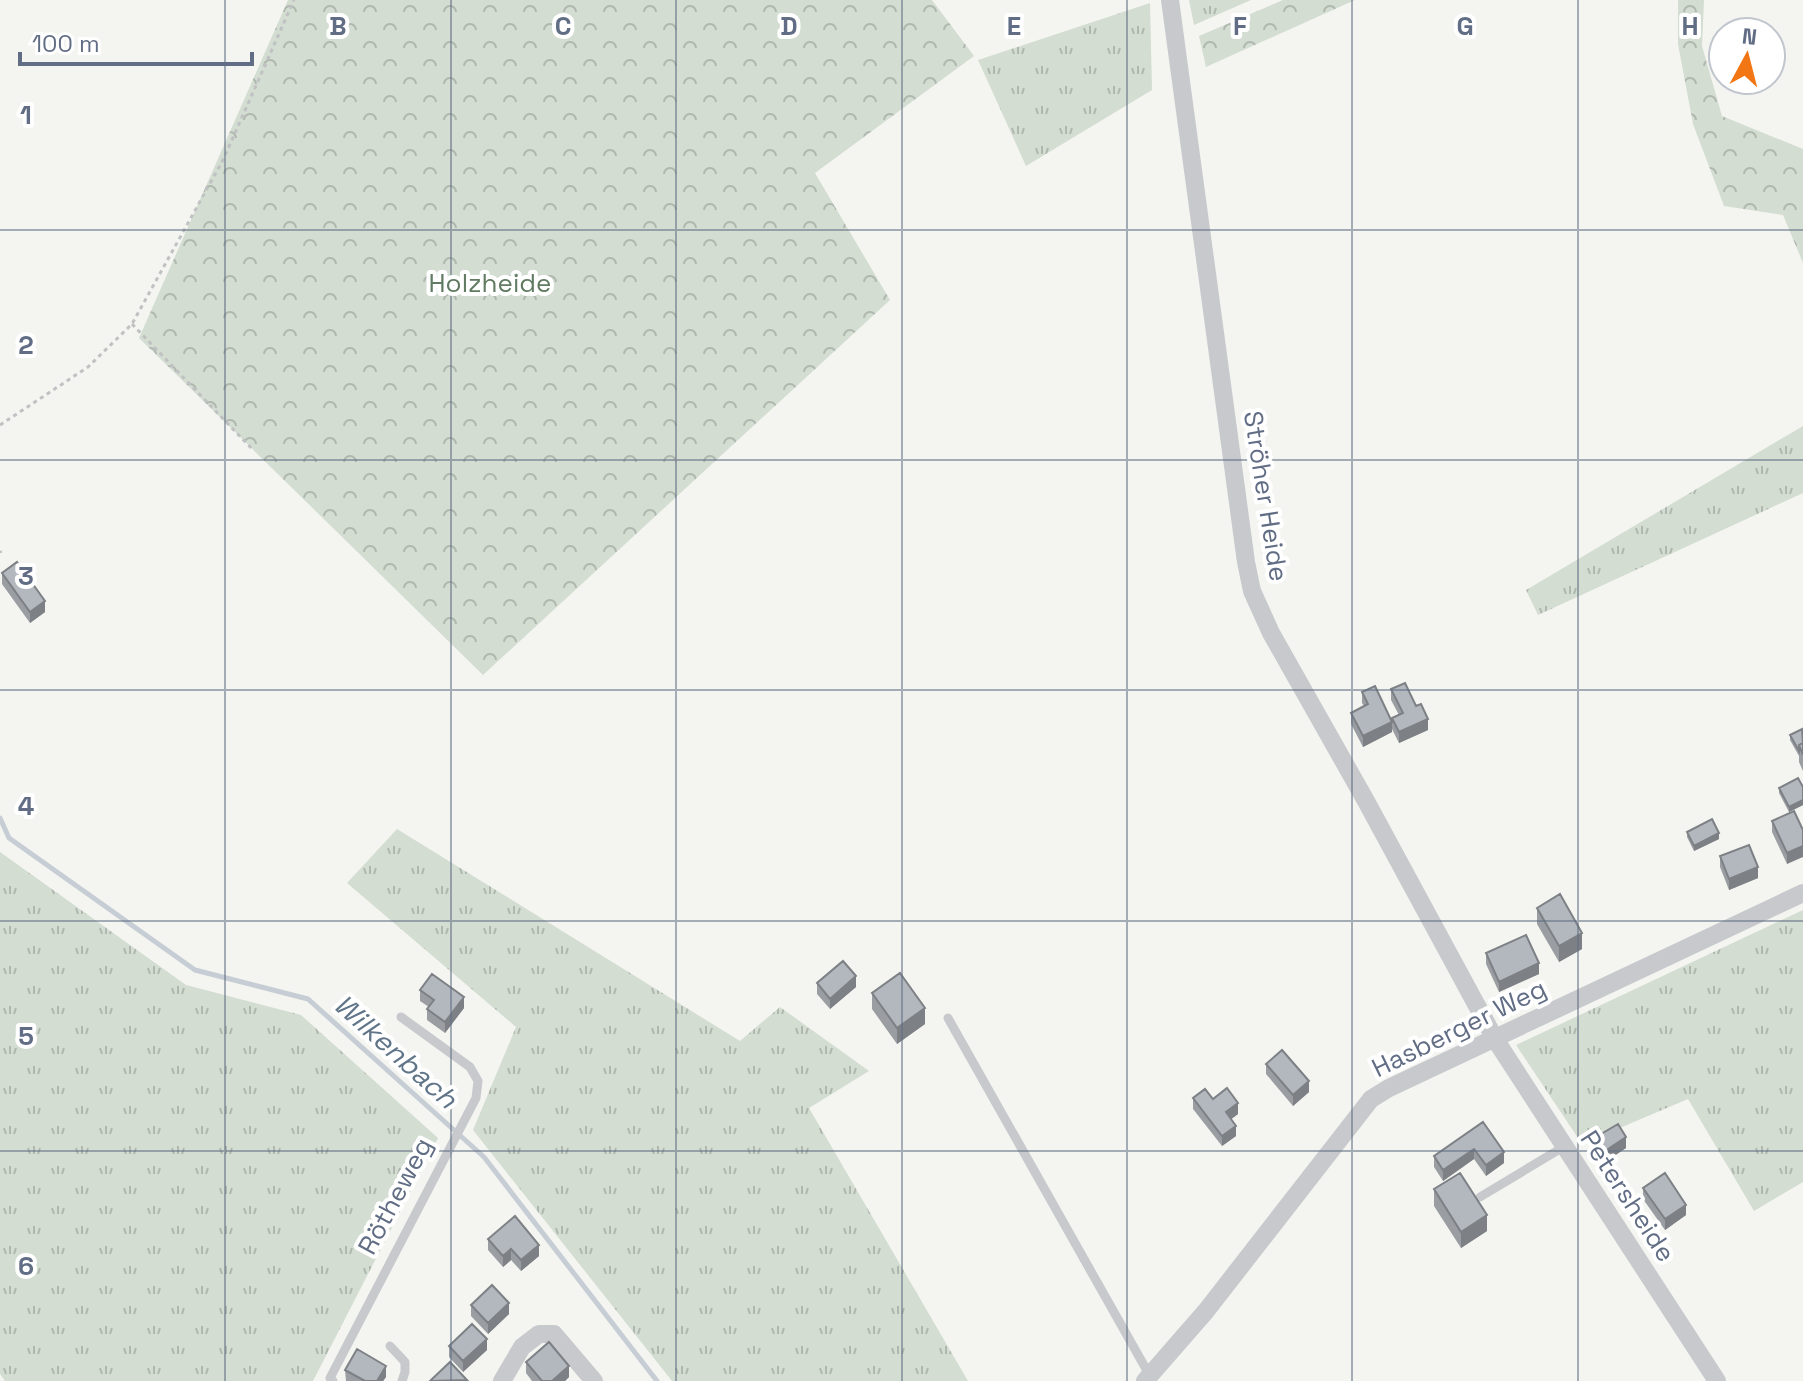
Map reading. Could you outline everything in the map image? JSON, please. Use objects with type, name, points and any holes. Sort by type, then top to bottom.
[{"type":"street","name":"Ströher Heide","points":[[1170,0],[1252,591],[1271,633],[1495,1039]]},
{"type":"street","name":"Hasberger Weg","points":[[1147,1379],[1206,1311],[1371,1099],[1803,893]]},
{"type":"street","name":"Petersheide","points":[[1495,1039],[1717,1381]]},
{"type":"street","points":[[502,1381],[522,1347],[539,1334],[554,1334],[594,1381]]},
{"type":"lane","name":"Rötheweg","points":[[333,1381],[330,1378],[476,1098],[478,1081],[470,1067],[401,1017]]},
{"type":"lane","name":"Hasberger Weg","points":[[948,1018],[1147,1379]]},
{"type":"lane","points":[[1480,1197],[1565,1146]]},
{"type":"lane","points":[[390,1346],[405,1362],[402,1381]]},
{"type":"path","points":[[0,425],[88,367],[132,324],[223,160],[294,0]]},
{"type":"path","points":[[132,324],[254,451]]},
{"type":"green space","name":"Holzheide","points":[[288,0],[932,0],[974,56],[815,173],[890,300],[483,675],[139,338]]},
{"type":"green space","points":[[1189,0],[1251,0],[1194,25]]},
{"type":"green space","points":[[1283,0],[1355,0],[1206,67],[1199,36]]},
{"type":"green space","points":[[1678,0],[1704,0],[1702,46],[1707,64],[1707,96],[1716,96],[1722,116],[1803,149],[1803,263],[1783,215],[1724,206],[1693,124],[1678,44]]},
{"type":"green space","points":[[1150,3],[1152,90],[1026,166],[978,60]]},
{"type":"green space","points":[[1803,426],[1803,493],[1538,615],[1526,590]]},
{"type":"green space","points":[[397,829],[740,1041],[780,1007],[869,1071],[809,1108],[968,1381],[672,1381],[473,1130],[516,1027],[347,883]]},
{"type":"green space","points":[[0,852],[186,985],[301,1015],[438,1138],[313,1381],[5,1381],[0,1374]]},
{"type":"green space","points":[[1803,910],[1803,1182],[1754,1211],[1688,1099],[1582,1144],[1516,1045]]},
{"type":"building","points":[[17,562],[45,601],[30,612],[2,573]]},
{"type":"building","points":[[1405,683],[1416,706],[1421,704],[1428,719],[1399,732],[1392,718],[1403,713],[1391,689]]},
{"type":"building","points":[[1375,686],[1392,722],[1363,736],[1351,713],[1368,704],[1362,692]]},
{"type":"building","points":[[1802,729],[1803,743],[1799,745],[1799,751],[1790,735]]},
{"type":"building","points":[[1798,778],[1803,787],[1803,800],[1789,807],[1779,788]]},
{"type":"building","points":[[1794,811],[1803,830],[1803,846],[1787,853],[1772,821]]},
{"type":"building","points":[[1712,819],[1719,833],[1694,846],[1687,832]]},
{"type":"building","points":[[1749,845],[1758,867],[1729,879],[1720,856]]},
{"type":"building","points":[[1560,894],[1582,933],[1559,946],[1537,908]]},
{"type":"building","points":[[1526,935],[1539,963],[1499,982],[1486,953]]},
{"type":"building","points":[[843,961],[856,976],[830,999],[817,983]]},
{"type":"building","points":[[900,973],[925,1008],[897,1028],[872,993]]},
{"type":"building","points":[[432,974],[464,997],[445,1022],[427,1009],[434,1000],[420,990]]},
{"type":"building","points":[[1282,1050],[1309,1081],[1293,1095],[1266,1064]]},
{"type":"building","points":[[1227,1088],[1238,1103],[1226,1112],[1236,1126],[1222,1136],[1193,1098],[1205,1089],[1213,1099]]},
{"type":"building","points":[[1483,1122],[1504,1152],[1486,1165],[1474,1149],[1443,1170],[1434,1156]]},
{"type":"building","points":[[1618,1124],[1626,1137],[1605,1151],[1596,1137]]},
{"type":"building","points":[[1460,1173],[1487,1215],[1461,1232],[1434,1189]]},
{"type":"building","points":[[1665,1173],[1686,1205],[1665,1219],[1643,1188]]},
{"type":"building","points":[[515,1216],[539,1245],[521,1260],[511,1249],[503,1256],[488,1239]]},
{"type":"building","points":[[492,1285],[509,1303],[488,1323],[471,1305]]},
{"type":"building","points":[[472,1324],[487,1339],[463,1361],[449,1346]]},
{"type":"building","points":[[549,1342],[569,1366],[552,1381],[542,1381],[526,1362]]},
{"type":"building","points":[[357,1349],[386,1366],[377,1381],[365,1381],[345,1370]]},
{"type":"building","points":[[450,1362],[467,1380],[430,1381]]},
{"type":"waterway","name":"Wilkenbach","points":[[0,818],[9,838],[195,970],[308,999],[484,1157],[657,1381]]}]
